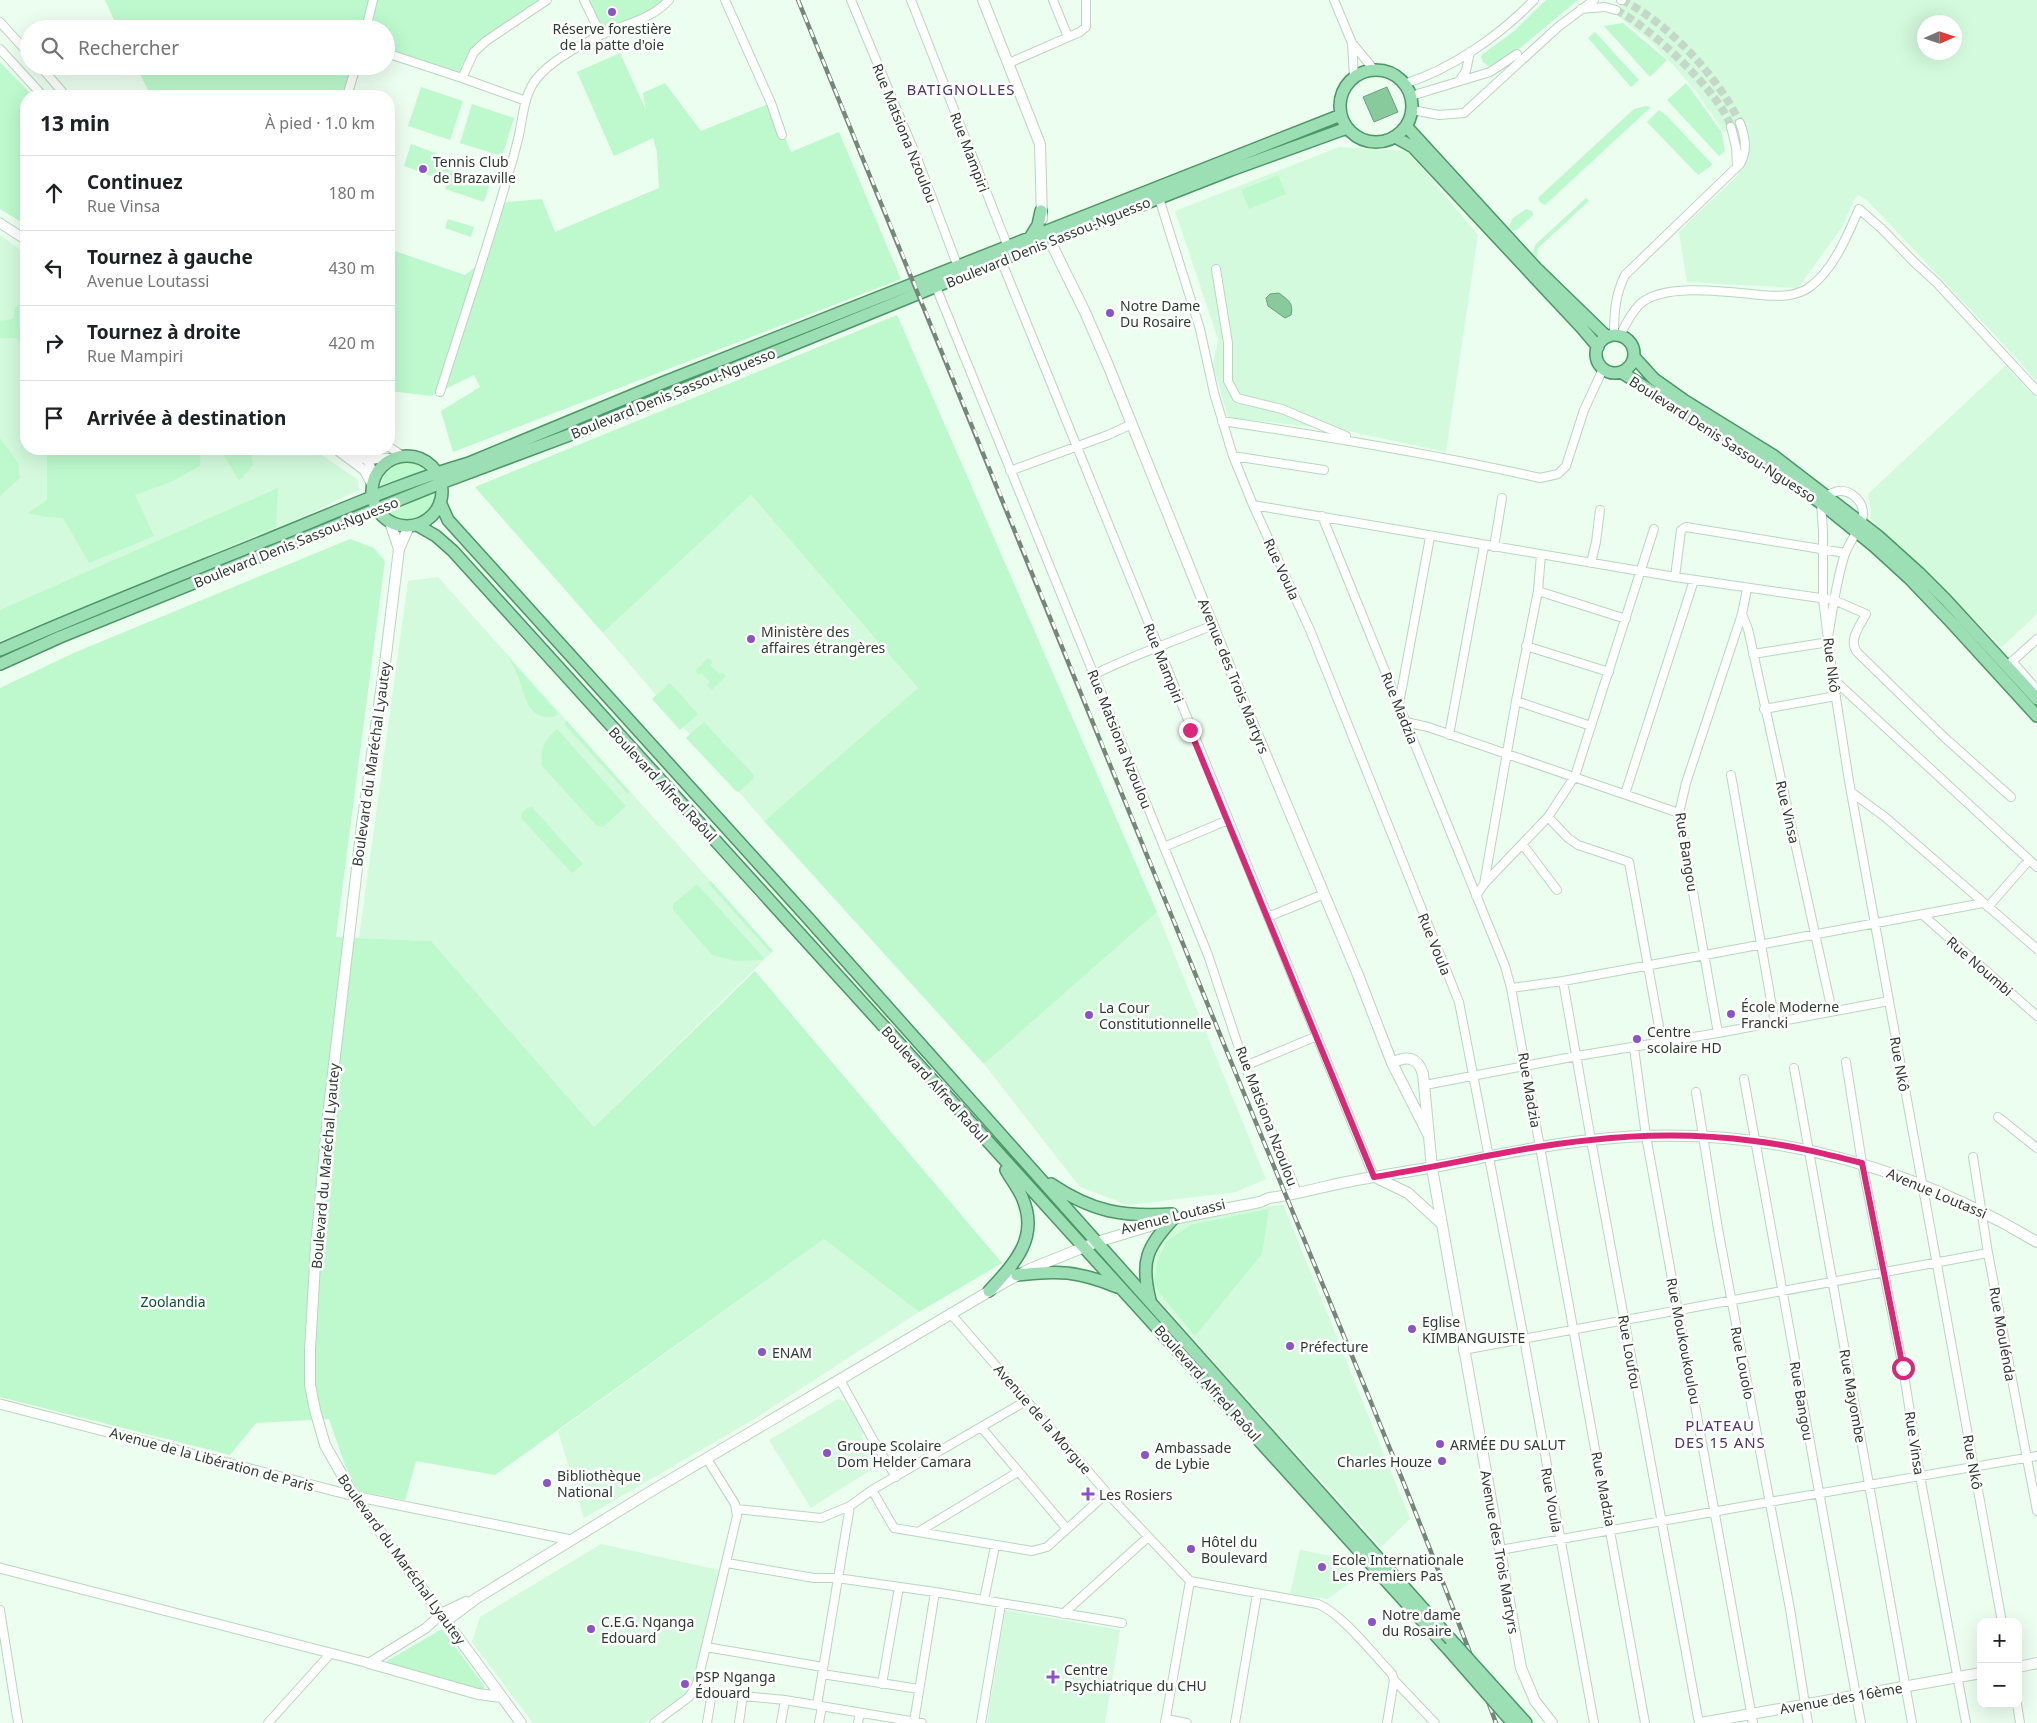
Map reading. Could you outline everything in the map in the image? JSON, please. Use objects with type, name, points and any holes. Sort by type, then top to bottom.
[{"type":"main road","name":"Avenue des Trois Martyrs","points":[[983,0],[1040,144],[1041,205],[1050,235],[1132,424],[1213,626],[1358,975],[1392,1063],[1428,1136]]},
{"type":"main road","points":[[1381,70],[1394,75],[1404,84],[1411,96],[1412,110],[1406,126],[1395,138],[1381,142],[1366,141],[1356,136],[1347,128],[1341,115],[1340,101],[1345,88],[1354,77],[1367,71],[1375,71],[1381,70]]},
{"type":"main road","name":"Boulevard Denis Sassou-Nguesso","points":[[0,650],[56,625],[439,478],[580,431],[936,288],[1001,260],[1050,235],[1341,115]]},
{"type":"main road","points":[[1406,126],[1536,268],[1614,336],[1626,340],[1632,345],[1634,357],[1630,366],[1622,372],[1612,373],[1603,369],[1596,357],[1598,347],[1614,336]]},
{"type":"main road","name":"Boulevard Denis Sassou-Nguesso","points":[[439,478],[469,463],[662,383],[1030,238],[1050,235],[1159,198],[1347,128]]},
{"type":"main road","points":[[1395,138],[1413,147],[1598,347]]},
{"type":"main road","points":[[1030,238],[1038,225],[1041,205]]},
{"type":"main road","name":"Boulevard Denis Sassou-Nguesso","points":[[1634,357],[1654,379],[1685,401],[1774,456],[1858,527],[1919,573],[2009,664],[2037,699]]},
{"type":"main road","name":"Boulevard Denis Sassou-Nguesso","points":[[1622,372],[1824,499]]},
{"type":"main road","points":[[390,522],[374,504],[374,480],[386,462],[398,457],[422,459],[430,465],[439,478],[440,502],[431,516],[413,525]]},
{"type":"main road","name":"Boulevard Alfred Raôul","points":[[440,502],[448,520],[808,918],[1095,1240],[1444,1632],[1505,1707]]},
{"type":"main road","name":"Boulevard Denis Sassou-Nguesso","points":[[0,664],[374,504]]},
{"type":"main road","name":"Boulevard Alfred Raôul","points":[[390,522],[413,525],[436,536],[453,551],[1448,1649],[1505,1707]]},
{"type":"main road","name":"Boulevard du Maréchal Lyautey","points":[[390,522],[399,549]]},
{"type":"main road","name":"Boulevard du Maréchal Lyautey","points":[[413,525],[399,549],[361,833],[325,1141],[316,1246],[310,1350],[310,1385],[318,1425],[332,1460],[354,1496],[520,1723]]},
{"type":"main road","name":"Boulevard Denis Sassou-Nguesso","points":[[1858,527],[1939,609],[2037,716]]},
{"type":"main road","name":"Avenue des Trois Martyrs","points":[[1392,1063],[1402,1059],[1418,1062],[1421,1066],[1425,1085],[1432,1168],[1441,1222],[1522,1668],[1535,1701],[1552,1723]]},
{"type":"main road","name":"Avenue Loutassi","points":[[477,1598],[950,1313],[1038,1263],[1095,1240],[1173,1216],[1260,1202],[1269,1198],[1374,1177],[1540,1147],[1590,1140],[1646,1136],[1703,1137],[1754,1141],[1808,1150],[1862,1163],[1922,1184],[1982,1210],[2037,1242]]},
{"type":"main road","points":[[989,1291],[1010,1268],[1022,1248],[1029,1231],[1028,1216],[1022,1197],[994,1150]]},
{"type":"main road","points":[[1036,1174],[1076,1199],[1111,1212],[1131,1216],[1173,1216]]},
{"type":"main road","points":[[1374,1177],[1408,1193],[1441,1222]]},
{"type":"main road","points":[[1151,1304],[1144,1271],[1147,1258],[1153,1244],[1173,1216]]},
{"type":"main road","points":[[1017,1275],[1056,1272],[1078,1273],[1122,1289]]},
{"type":"main road","points":[[444,1618],[477,1598]]},
{"type":"main road","points":[[444,1618],[459,1613],[477,1598]]},
{"type":"main road","points":[[456,1634],[459,1613]]},
{"type":"main road","points":[[369,1663],[478,1694],[501,1697]]},
{"type":"main road","points":[[2022,1666],[2037,1663]]},
{"type":"main road","name":"Avenue des 16ème","points":[[1700,1723],[1752,1718],[1804,1705],[1977,1674]]},
{"type":"main road","points":[[1505,1707],[1513,1723]]},
{"type":"main road","points":[[1505,1707],[1526,1723]]},
{"type":"street","points":[[368,20],[373,0]]},
{"type":"street","points":[[462,78],[474,52],[486,41],[547,0]]},
{"type":"street","points":[[584,0],[601,35]]},
{"type":"street","points":[[440,392],[501,200],[531,87],[546,69],[558,59],[601,35],[652,15],[670,0]]},
{"type":"street","name":"Rue Matsiona Nzoulou","points":[[851,0],[913,150],[958,267]]},
{"type":"street","name":"Rue Mampiri","points":[[911,0],[1008,247]]},
{"type":"street","points":[[1053,0],[1068,38]]},
{"type":"street","points":[[1009,63],[1080,32],[1086,26],[1086,0]]},
{"type":"street","points":[[1334,0],[1352,43],[1375,71]]},
{"type":"street","points":[[1404,84],[1428,77],[1470,52],[1490,38],[1534,0]]},
{"type":"street","points":[[1412,110],[1439,115],[1464,113],[1580,9],[1594,0]]},
{"type":"street","points":[[725,4],[771,103],[782,134]]},
{"type":"street","points":[[1580,9],[1605,7],[1616,10]]},
{"type":"street","points":[[0,22],[20,44]]},
{"type":"street","points":[[1352,43],[1354,77]]},
{"type":"street","points":[[0,49],[20,71]]},
{"type":"street","points":[[1459,81],[1466,72],[1470,52]]},
{"type":"street","points":[[1411,96],[1490,72],[1517,54]]},
{"type":"street","points":[[395,55],[526,101]]},
{"type":"street","points":[[24,75],[38,90]]},
{"type":"street","points":[[48,75],[61,90]]},
{"type":"street","points":[[349,90],[353,75]]},
{"type":"street","points":[[1614,336],[1614,309],[1619,286],[1625,275],[1737,167],[1744,158],[1745,139],[1740,122]]},
{"type":"street","points":[[1731,127],[1736,147],[1737,167]]},
{"type":"street","name":"Rue Voula","points":[[1159,198],[1200,329],[1222,420],[1233,456],[1253,505],[1310,630],[1459,1002],[1524,1339],[1594,1723]]},
{"type":"street","points":[[1614,336],[1641,303],[1662,292],[1711,291],[1780,297],[1806,290],[1817,282],[1840,248],[1859,208],[1937,283],[2037,391]]},
{"type":"street","points":[[0,223],[20,236]]},
{"type":"street","name":"Rue Mampiri","points":[[1001,260],[1374,1177]]},
{"type":"street","points":[[1216,269],[1228,342],[1228,380],[1237,398],[1282,409],[1357,441]]},
{"type":"street","name":"Rue Matsiona Nzoulou","points":[[936,288],[1208,955],[1245,1066],[1297,1193]]},
{"type":"street","points":[[1222,420],[1441,456],[1540,478],[1550,477],[1563,470],[1569,461],[1584,410],[1603,369]]},
{"type":"street","points":[[1010,471],[1108,435],[1132,424]]},
{"type":"street","points":[[395,454],[398,457]]},
{"type":"street","points":[[344,455],[367,460],[398,457]]},
{"type":"street","points":[[344,455],[374,480]]},
{"type":"street","points":[[364,455],[374,480]]},
{"type":"street","points":[[1233,456],[1324,470]]},
{"type":"street","points":[[1753,654],[1829,640],[1834,600],[1845,553],[1858,527],[1863,509],[1856,497],[1844,491],[1836,492],[1824,499]]},
{"type":"street","points":[[1494,547],[1502,498]]},
{"type":"street","name":"Rue Nkô","points":[[1824,499],[1823,599],[1851,792],[2001,1618]]},
{"type":"street","points":[[1253,505],[1484,546],[1747,589],[1834,600],[1866,614],[1854,638],[1853,645],[1857,652],[1944,737],[2011,797]]},
{"type":"street","points":[[1591,563],[1600,510]]},
{"type":"street","name":"Rue Madzia","points":[[1322,516],[1505,966],[1511,988],[1645,1723]]},
{"type":"street","points":[[1674,577],[1681,530],[1686,527],[1845,553]]},
{"type":"street","points":[[1476,896],[1484,884],[1548,818],[1575,776],[1654,529]]},
{"type":"street","points":[[1399,704],[1430,537]]},
{"type":"street","points":[[1449,735],[1484,546]]},
{"type":"street","points":[[1484,884],[1506,754],[1538,591],[1541,555]]},
{"type":"street","points":[[1625,794],[1694,580]]},
{"type":"street","name":"Rue Bangou","points":[[1718,1033],[1679,813],[1688,775],[1742,614],[1747,589]]},
{"type":"street","points":[[1538,591],[1626,619]]},
{"type":"street","name":"Rue Vinsa","points":[[1742,614],[1748,629],[1764,709],[1832,1011]]},
{"type":"street","points":[[1095,674],[1130,657],[1213,626]]},
{"type":"street","points":[[2037,639],[2009,664],[2037,690]]},
{"type":"street","points":[[1526,646],[1609,672]]},
{"type":"street","points":[[1833,678],[2037,867]]},
{"type":"street","points":[[1764,709],[1836,696]]},
{"type":"street","points":[[1516,701],[1591,726]]},
{"type":"street","points":[[1406,722],[1575,776],[1679,813]]},
{"type":"street","points":[[1730,775],[1775,1023]]},
{"type":"street","points":[[1851,792],[1885,818],[2037,949]]},
{"type":"street","points":[[1548,818],[1578,845],[1629,862],[1662,1043]]},
{"type":"street","points":[[1164,847],[1228,820]]},
{"type":"street","points":[[1523,845],[1557,890]]},
{"type":"street","points":[[1511,988],[1563,981],[1875,923],[1986,905],[2029,860]]},
{"type":"street","points":[[1268,917],[1324,894]]},
{"type":"street","name":"Rue Noumbi","points":[[1923,915],[2037,1016]]},
{"type":"street","name":"Rue Loufou","points":[[1563,981],[1590,1140],[1700,1723]]},
{"type":"street","points":[[1425,1085],[1889,1001]]},
{"type":"street","points":[[1245,1066],[1317,1036]]},
{"type":"street","name":"Rue Moukoukoulou","points":[[1634,1048],[1646,1136],[1752,1718]]},
{"type":"street","name":"Rue Vinsa","points":[[1846,1062],[1862,1163],[1903,1368],[1920,1476],[1966,1723]]},
{"type":"street","name":"Rue Mayombe","points":[[1794,1068],[1912,1723]]},
{"type":"street","name":"Rue Bangou","points":[[1744,1080],[1861,1723]]},
{"type":"street","name":"Rue Louolo","points":[[1696,1092],[1731,1300],[1790,1609],[1808,1723]]},
{"type":"street","points":[[1998,1117],[2037,1148]]},
{"type":"street","name":"Rue Moulénda","points":[[1973,1157],[1988,1253],[2037,1511]]},
{"type":"street","points":[[1463,1350],[1988,1253]]},
{"type":"street","name":"Avenue de la Morgue","points":[[950,1313],[1107,1493],[1190,1580]]},
{"type":"street","points":[[840,1380],[872,1438],[896,1476]]},
{"type":"street","points":[[737,1509],[816,1519],[850,1506],[872,1490],[1026,1401]]},
{"type":"street","name":"Avenue de la Libération de Paris","points":[[0,1404],[354,1496],[571,1540]]},
{"type":"street","points":[[981,1427],[1067,1530]]},
{"type":"street","points":[[1500,1550],[2037,1456]]},
{"type":"street","points":[[654,1723],[690,1697],[694,1691],[727,1563],[737,1509],[707,1459]]},
{"type":"street","points":[[918,1532],[1018,1472]]},
{"type":"street","points":[[872,1490],[892,1526],[995,1546],[1032,1551],[1047,1547],[1107,1493]]},
{"type":"street","points":[[819,1723],[823,1671],[850,1506]]},
{"type":"street","points":[[1063,1614],[1148,1537]]},
{"type":"street","points":[[984,1600],[995,1546]]},
{"type":"street","points":[[727,1563],[814,1578],[837,1578],[936,1592],[1122,1623]]},
{"type":"street","points":[[0,1568],[369,1663],[444,1618]]},
{"type":"street","points":[[1187,1723],[1166,1721],[1190,1580],[1318,1604],[1326,1608],[1392,1674],[1394,1680],[1436,1723]]},
{"type":"street","points":[[882,1684],[899,1587]]},
{"type":"street","points":[[694,1691],[784,1700],[901,1721],[918,1722],[919,1690],[936,1592]]},
{"type":"street","points":[[1235,1723],[1257,1594]]},
{"type":"street","points":[[981,1723],[1001,1604]]},
{"type":"street","points":[[0,1610],[18,1723]]},
{"type":"street","points":[[706,1647],[919,1690]]},
{"type":"street","points":[[268,1723],[331,1653]]},
{"type":"street","points":[[1387,1723],[1394,1680]]},
{"type":"street","points":[[706,1723],[712,1692]]},
{"type":"street","points":[[739,1723],[743,1695]]},
{"type":"street","points":[[781,1723],[784,1700]]},
{"type":"street","points":[[2018,1708],[2020,1723]]},
{"type":"street","points":[[858,1723],[860,1713]]},
{"type":"shaded area","points":[[1622,0],[2037,0],[2037,383],[2022,364],[1869,202],[1859,195],[1855,198],[1842,227],[1798,288],[1687,282],[1679,232],[1736,177],[1748,153],[1747,129],[1742,122],[1724,132],[1696,91],[1651,42],[1614,13]]},
{"type":"shaded area","points":[[1387,87],[1398,112],[1374,122],[1363,97]]},
{"type":"shaded area","points":[[1339,147],[1407,151],[1478,235],[1446,452],[1348,431],[1228,417],[1213,366],[1218,339],[1175,211]]},
{"type":"shaded area","points":[[0,235],[20,250],[20,455],[322,455],[358,480],[359,490],[279,528],[0,642]]},
{"type":"shaded area","points":[[1279,293],[1288,300],[1292,307],[1291,315],[1285,318],[1268,306],[1266,298],[1270,294]]},
{"type":"shaded area","points":[[2005,366],[2037,399],[2037,614],[2002,647],[1870,518],[1871,510],[1868,494]]},
{"type":"shaded area","points":[[751,495],[918,688],[764,821],[603,633]]},
{"type":"shaded area","points":[[438,577],[773,951],[594,1127],[431,941],[359,938],[408,581]]},
{"type":"shaded area","points":[[1157,912],[1266,1179],[1236,1192],[1128,1205],[1080,1187],[984,1064]]},
{"type":"shaded area","points":[[1283,1204],[1410,1519],[1381,1547],[1154,1294],[1150,1269],[1157,1245],[1180,1223]]},
{"type":"shaded area","name":"ENAM","points":[[824,1239],[919,1312],[754,1419],[584,1518],[558,1431]]},
{"type":"shaded area","name":"Groupe Scolaire Dom Helder Camara","points":[[838,1399],[845,1401],[864,1433],[861,1436],[866,1444],[869,1443],[883,1462],[811,1508],[769,1440]]},
{"type":"shaded area","name":"C.E.G. Nganga Edouard","points":[[601,1544],[719,1570],[693,1682],[685,1694],[645,1723],[533,1723],[472,1642],[480,1617]]},
{"type":"shaded area","name":"Ecole Internationale Les Premiers Pas","points":[[1300,1550],[1336,1557],[1358,1577],[1328,1599],[1290,1594]]},
{"type":"shaded area","name":"Centre Psychiatrique du CHU","points":[[1005,1610],[1120,1630],[1105,1723],[987,1723]]},
{"type":"green space","points":[[105,0],[547,0],[486,41],[462,78],[395,56],[395,20],[114,20]]},
{"type":"green space","points":[[584,0],[669,0],[663,7],[601,35]]},
{"type":"green space","points":[[1546,0],[1578,0],[1502,63],[1491,68],[1483,62],[1481,57],[1483,54],[1513,32]]},
{"type":"green space","points":[[1623,23],[1667,60],[1650,77],[1604,26]]},
{"type":"green space","points":[[1595,32],[1639,80],[1631,87],[1588,38]]},
{"type":"green space","points":[[620,53],[646,110],[643,93],[665,83],[701,131],[771,103],[791,152],[839,132],[901,279],[453,452],[441,411],[480,387],[474,375],[431,396],[395,392],[395,251],[465,275],[480,263],[498,203],[542,199],[555,232],[659,188],[657,152],[653,138],[614,156],[577,72]]},
{"type":"green space","points":[[0,62],[27,90],[20,90],[20,221],[0,209]]},
{"type":"green space","points":[[140,75],[353,75],[349,90],[148,90]]},
{"type":"green space","points":[[1686,83],[1721,131],[1725,151],[1719,156],[1667,100]]},
{"type":"green space","points":[[421,87],[463,101],[450,140],[408,126]]},
{"type":"green space","points":[[472,104],[514,118],[502,156],[460,143]]},
{"type":"green space","points":[[1646,106],[1651,107],[1545,205],[1541,203],[1538,199],[1540,196],[1634,109]]},
{"type":"green space","points":[[1659,110],[1667,116],[1712,164],[1711,166],[1698,175],[1647,122]]},
{"type":"green space","points":[[411,144],[454,160],[446,181],[404,166]]},
{"type":"green space","points":[[451,170],[490,183],[484,202],[445,189]]},
{"type":"green space","points":[[1278,175],[1286,194],[1249,209],[1241,190]]},
{"type":"green space","points":[[1586,198],[1589,201],[1538,248],[1537,258],[1533,254],[1535,245]]},
{"type":"green space","points":[[1526,209],[1532,211],[1533,215],[1518,229],[1512,231],[1509,226],[1513,218]]},
{"type":"green space","points":[[448,219],[474,227],[471,237],[445,228]]},
{"type":"green space","points":[[19,303],[20,342],[17,338],[0,338],[0,319],[1,321],[13,319],[15,308]]},
{"type":"green space","points":[[897,315],[1157,912],[984,1064],[764,821],[918,688],[751,495],[603,633],[475,487]]},
{"type":"green space","points":[[0,438],[18,463],[20,478],[0,496]]},
{"type":"green space","points":[[47,455],[201,455],[200,466],[171,482],[135,495],[154,536],[89,563],[63,518],[28,513],[47,500]]},
{"type":"green space","points":[[224,455],[252,455],[253,465],[239,481]]},
{"type":"green space","points":[[408,462],[421,464],[428,470],[380,489],[383,479],[389,470],[397,465]]},
{"type":"green space","points":[[278,488],[276,527],[0,641],[0,610]]},
{"type":"green space","points":[[437,491],[433,507],[420,518],[404,520],[396,518],[390,512]]},
{"type":"green space","name":"Zoolandia","points":[[350,539],[374,548],[385,561],[336,937],[431,941],[594,1127],[755,971],[1002,1263],[919,1312],[824,1239],[495,1475],[416,1461],[405,1500],[358,1491],[345,1465],[329,1419],[256,1423],[230,1455],[0,1397],[0,688],[76,652]]},
{"type":"green space","points":[[508,657],[558,713],[554,717],[545,717],[532,710]]},
{"type":"green space","points":[[708,658],[713,662],[710,665],[720,674],[722,672],[726,676],[712,690],[707,685],[710,682],[701,673],[699,675],[695,671]]},
{"type":"green space","points":[[670,683],[698,714],[680,730],[652,699]]},
{"type":"green space","points":[[567,721],[630,792],[628,794],[564,724]]},
{"type":"green space","points":[[704,722],[754,775],[753,779],[739,792],[686,738]]},
{"type":"green space","points":[[557,729],[626,806],[603,827],[597,826],[542,766],[542,749],[549,737]]},
{"type":"green space","points":[[532,807],[583,864],[572,873],[521,818],[521,814],[527,808]]},
{"type":"green space","points":[[711,881],[773,951],[771,953],[708,883]]},
{"type":"green space","points":[[697,884],[764,958],[762,960],[736,961],[712,955],[673,910],[673,904]]},
{"type":"green space","points":[[1269,1209],[1262,1254],[1195,1336],[1154,1285],[1157,1262],[1166,1242],[1190,1225]]},
{"type":"green space","points":[[442,1629],[485,1687],[482,1691],[386,1665],[387,1661]]},
{"type":"tunnel","points":[[1622,0],[1657,22],[1690,52],[1719,87],[1740,123]]},
{"type":"tunnel","points":[[1616,10],[1646,30],[1682,61],[1713,96],[1731,127]]},
{"type":"railway","points":[[798,0],[1367,1392],[1433,1557],[1496,1723]]},
{"type":"place","name":"Réserve forestière de la patte d'oie","points":[[612,12]]},
{"type":"place","name":"Tennis Club de Brazaville","points":[[423,169]]},
{"type":"place","name":"Notre Dame Du Rosaire","points":[[1110,313]]},
{"type":"place","name":"Ministère des affaires étrangères","points":[[751,639]]},
{"type":"place","name":"École Moderne Francki","points":[[1731,1014]]},
{"type":"place","name":"La Cour Constitutionnelle","points":[[1089,1015]]},
{"type":"place","name":"Centre scolaire HD","points":[[1637,1039]]},
{"type":"place","name":"Eglise KIMBANGUISTE","points":[[1412,1329]]},
{"type":"place","name":"Préfecture","points":[[1290,1346]]},
{"type":"place","name":"ENAM","points":[[762,1352]]},
{"type":"place","name":"ARMÉE DU SALUT","points":[[1440,1444]]},
{"type":"place","name":"Groupe Scolaire Dom Helder Camara","points":[[827,1453]]},
{"type":"place","name":"Ambassade de Lybie","points":[[1145,1455]]},
{"type":"place","name":"Charles Houze","points":[[1442,1461]]},
{"type":"place","name":"Bibliothèque National","points":[[547,1483]]},
{"type":"place","name":"Les Rosiers","points":[[1088,1494]]},
{"type":"place","name":"Hôtel du Boulevard","points":[[1191,1549]]},
{"type":"place","name":"Ecole Internationale Les Premiers Pas","points":[[1322,1567]]},
{"type":"place","name":"Notre dame du Rosaire","points":[[1372,1622]]},
{"type":"place","name":"C.E.G. Nganga Edouard","points":[[591,1629]]},
{"type":"place","name":"Centre Psychiatrique du CHU","points":[[1053,1677]]},
{"type":"place","name":"PSP Nganga Édouard","points":[[685,1684]]},
{"type":"district","name":"BATIGNOLLES","points":[[961,89]]},
{"type":"district","name":"PLATEAU DES 15 ANS","points":[[1720,1434]]},
{"type":"route","points":[[1190,730],[1374,1177],[1540,1147],[1590,1140],[1646,1136],[1754,1141],[1808,1150],[1862,1163],[1903,1368]]}]
